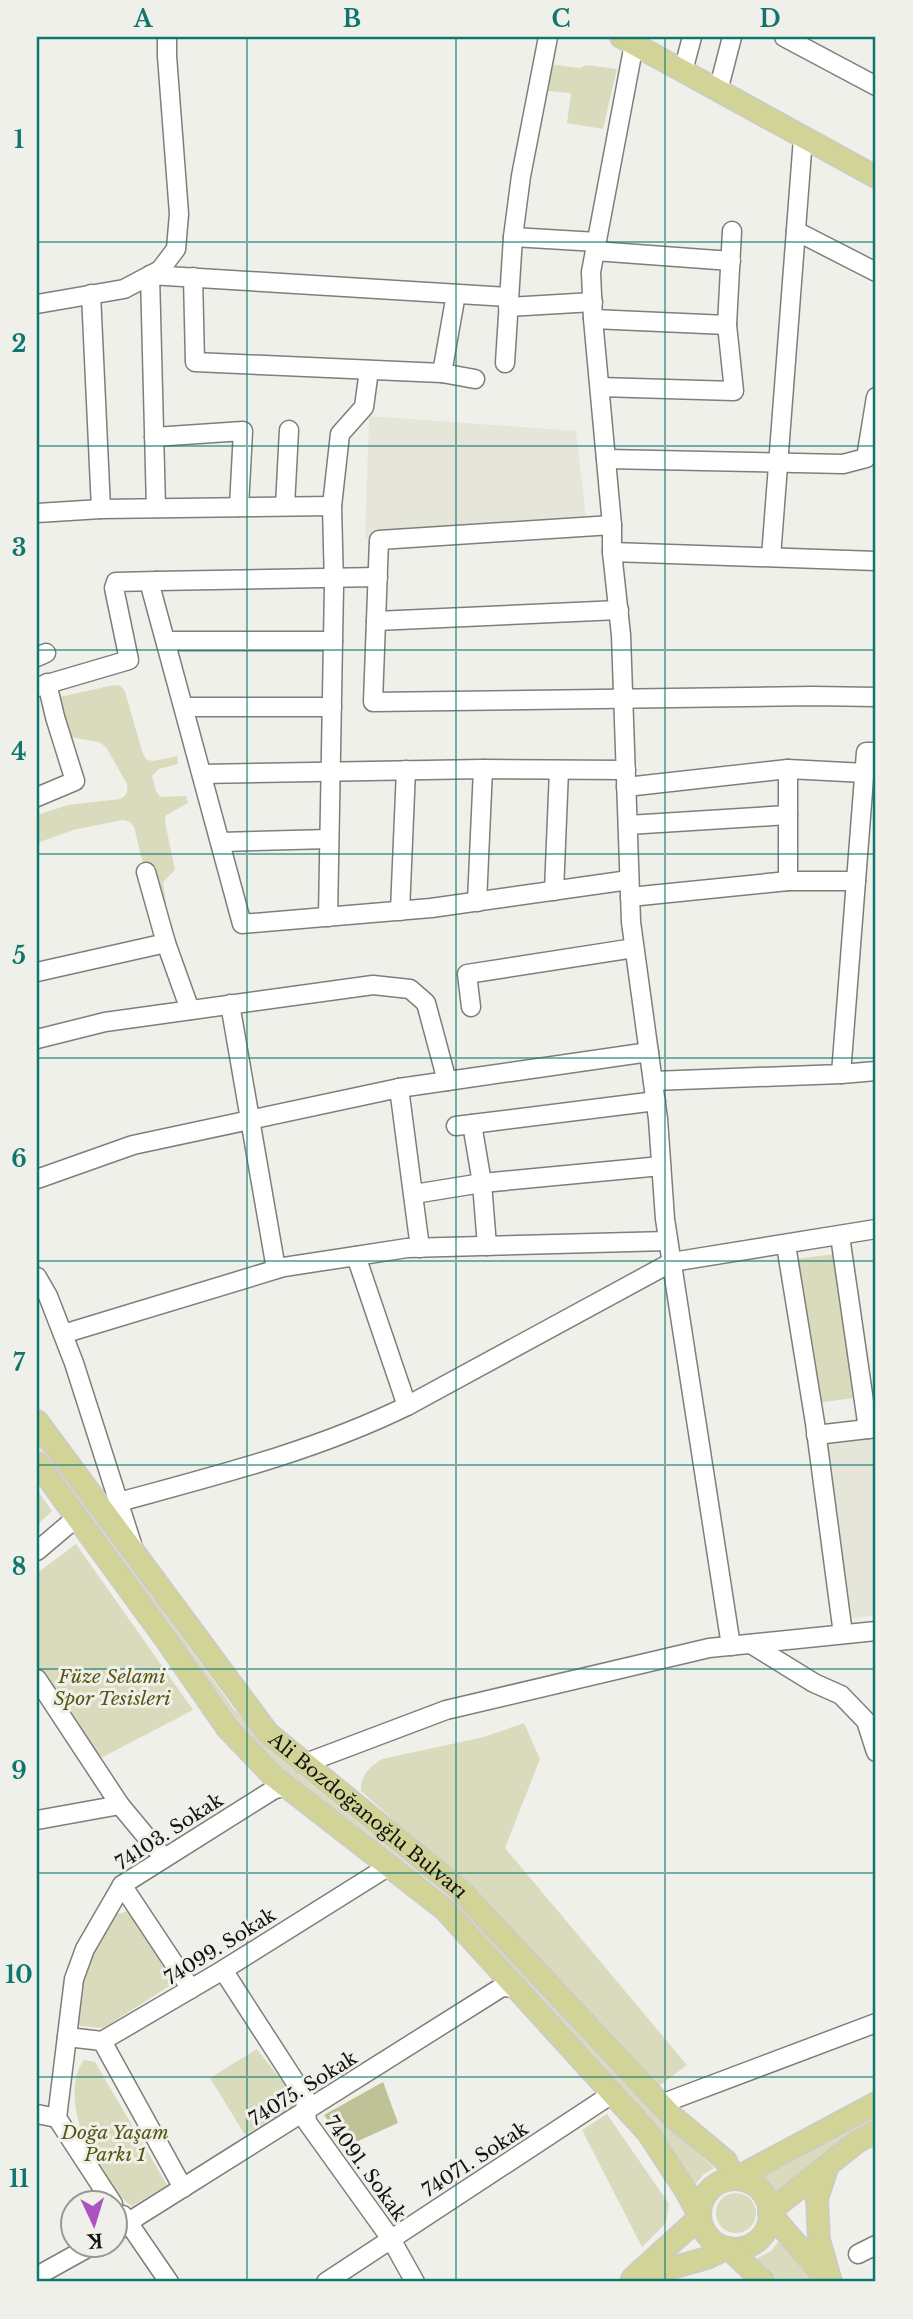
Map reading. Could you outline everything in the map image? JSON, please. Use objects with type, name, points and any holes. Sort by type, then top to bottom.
[{"type":"main road","points":[[628,41],[876,177]]},
{"type":"main road","name":"Ali Bozdoğanoğlu Bulvarı","points":[[37,1421],[268,1733],[461,1891],[661,2104],[726,2161],[734,2179]]},
{"type":"main road","name":"Ali Bozdoğanoğlu Bulvarı","points":[[37,1463],[227,1728],[286,1786],[443,1909],[648,2133],[686,2191],[699,2217]]},
{"type":"main road","points":[[876,2103],[734,2179],[712,2187],[701,2206],[699,2217],[702,2228],[708,2237],[727,2248],[750,2246],[766,2230],[769,2212],[856,2142],[876,2132]]},
{"type":"main road","points":[[828,2165],[817,2199],[819,2240],[830,2282]]},
{"type":"main road","points":[[734,2179],[757,2187],[764,2196],[769,2212],[830,2282]]},
{"type":"main road","points":[[629,2281],[699,2217]]},
{"type":"main road","points":[[629,2281],[708,2258],[727,2248]]},
{"type":"main road","points":[[727,2248],[764,2282]]},
{"type":"street","points":[[37,304],[124,289],[160,270],[176,249],[179,214],[167,37]]},
{"type":"street","points":[[505,363],[513,237],[521,176],[548,37]]},
{"type":"street","points":[[683,71],[692,37]]},
{"type":"street","points":[[718,91],[732,37]]},
{"type":"street","points":[[784,37],[876,86]]},
{"type":"street","points":[[628,41],[592,272],[612,552],[619,610],[630,888],[634,948],[656,1101],[668,1241],[731,1646]]},
{"type":"street","points":[[771,557],[803,138]]},
{"type":"street","points":[[600,387],[734,391],[727,325],[732,231]]},
{"type":"street","points":[[796,231],[876,272]]},
{"type":"street","points":[[513,237],[731,261]]},
{"type":"street","points":[[150,275],[456,294],[727,325]]},
{"type":"street","points":[[150,275],[156,508]]},
{"type":"street","points":[[193,277],[195,362],[442,373],[475,379]]},
{"type":"street","points":[[91,294],[101,509]]},
{"type":"street","points":[[442,373],[456,294]]},
{"type":"street","points":[[328,917],[334,577],[332,506],[340,434],[364,407],[369,370]]},
{"type":"street","points":[[606,459],[843,464],[866,458],[876,396]]},
{"type":"street","points":[[285,506],[289,430]]},
{"type":"street","points":[[154,437],[243,431],[239,507]]},
{"type":"street","points":[[37,513],[101,509],[332,506]]},
{"type":"street","points":[[612,525],[379,540],[373,702],[876,697]]},
{"type":"street","points":[[612,552],[876,561]]},
{"type":"street","points":[[37,797],[75,781],[42,685],[128,660],[114,588],[116,582],[378,577]]},
{"type":"street","points":[[158,581],[150,584],[242,924],[400,911],[554,891],[788,881],[856,881]]},
{"type":"street","points":[[376,621],[619,610]]},
{"type":"street","points":[[167,641],[333,641]]},
{"type":"street","points":[[185,707],[332,707]]},
{"type":"street","points":[[841,1074],[866,752],[876,752]]},
{"type":"street","points":[[477,902],[483,769]]},
{"type":"street","points":[[202,774],[331,770],[559,769],[626,778],[788,769],[865,773]]},
{"type":"street","points":[[554,891],[559,769]]},
{"type":"street","points":[[788,769],[788,881]]},
{"type":"street","points":[[400,911],[406,770]]},
{"type":"street","points":[[628,825],[788,815]]},
{"type":"street","points":[[220,842],[329,839]]},
{"type":"street","points":[[146,872],[166,943],[190,1010]]},
{"type":"street","points":[[37,972],[166,943]]},
{"type":"street","points":[[471,1007],[467,974],[634,948]]},
{"type":"street","points":[[37,1039],[105,1022],[373,985],[410,989],[426,1003],[447,1081]]},
{"type":"street","points":[[230,1004],[276,1269]]},
{"type":"street","points":[[37,1179],[133,1144],[399,1088],[649,1052]]},
{"type":"street","points":[[653,1081],[841,1074],[876,1070]]},
{"type":"street","points":[[399,1088],[420,1248]]},
{"type":"street","points":[[487,1246],[482,1184],[464,1125],[656,1101]]},
{"type":"street","points":[[414,1194],[482,1184],[661,1166]]},
{"type":"street","points":[[119,1502],[284,1457],[366,1426],[672,1262],[876,1229]]},
{"type":"street","points":[[817,1436],[872,1429],[840,1236]]},
{"type":"street","points":[[63,1334],[276,1269],[356,1256],[420,1248],[668,1241]]},
{"type":"street","points":[[786,1245],[817,1436],[843,1634]]},
{"type":"street","points":[[356,1256],[407,1406]]},
{"type":"street","points":[[37,1277],[48,1296],[63,1334],[135,1554]]},
{"type":"street","points":[[37,1551],[76,1518]]},
{"type":"street","points":[[303,1763],[446,1710],[709,1648],[876,1631]]},
{"type":"street","points":[[751,1644],[814,1683],[841,1695],[866,1721],[876,1752]]},
{"type":"street","points":[[37,1679],[120,1805],[164,1858]]},
{"type":"street","name":"74103. Sokak","points":[[57,2118],[74,1979],[85,1949],[122,1885],[273,1790],[286,1786]]},
{"type":"street","points":[[37,1820],[120,1805]]},
{"type":"street","name":"74099. Sokak","points":[[102,2041],[223,1970],[389,1866]]},
{"type":"street","points":[[122,1885],[191,1989]]},
{"type":"street","name":"74091. Sokak","points":[[223,1970],[305,2097],[307,2122],[391,2239],[415,2282]]},
{"type":"street","name":"74075. Sokak","points":[[130,2223],[502,1987],[516,1988]]},
{"type":"street","points":[[661,2104],[876,2023]]},
{"type":"street","points":[[67,2038],[102,2041],[183,2188]]},
{"type":"street","name":"74071. Sokak","points":[[326,2282],[612,2094]]},
{"type":"street","points":[[37,2114],[57,2118],[104,2190]]},
{"type":"street","points":[[130,2237],[169,2282]]},
{"type":"street","points":[[858,2254],[876,2245]]},
{"type":"street","points":[[37,2276],[65,2260]]},
{"type":"shaded area","points":[[369,416],[576,431],[587,527],[365,539]]},
{"type":"shaded area","points":[[876,1434],[876,1616],[847,1618],[821,1440]]},
{"type":"shaded area","points":[[383,2082],[398,2123],[347,2146],[324,2115]]},
{"type":"green space","points":[[539,63],[617,69],[603,129],[567,123],[571,93],[537,90]]},
{"type":"green space","points":[[114,685],[121,686],[125,692],[147,760],[177,756],[178,764],[159,769],[152,776],[156,791],[160,797],[186,796],[188,803],[166,815],[165,822],[175,870],[163,882],[167,911],[157,922],[134,827],[130,822],[123,820],[73,830],[37,843],[37,815],[68,805],[120,799],[126,793],[127,784],[106,747],[99,742],[63,736],[59,697]]},
{"type":"green space","points":[[835,1254],[854,1398],[817,1403],[796,1259]]},
{"type":"green space","points":[[37,1437],[233,1708],[273,1753],[462,1908],[608,2065],[714,2168],[703,2175],[695,2185],[664,2138],[499,1957],[268,1759],[228,1712],[37,1445]]},
{"type":"green space","points":[[37,1490],[52,1511],[37,1525]]},
{"type":"green space","name":"Füze Selami Spor Tesisleri","points":[[76,1544],[193,1710],[97,1760],[37,1667],[37,1573]]},
{"type":"green space","points":[[524,1723],[540,1759],[505,1848],[687,2065],[656,2088],[429,1852],[361,1791],[362,1780],[367,1772],[382,1759],[484,1737]]},
{"type":"green space","points":[[132,1910],[176,1982],[103,2028],[79,2026],[78,1995],[97,1943],[110,1916]]},
{"type":"green space","points":[[257,2049],[299,2103],[245,2135],[210,2078]]},
{"type":"green space","name":"Doğa Yaşam Parkı 1","points":[[84,2060],[95,2062],[167,2185],[132,2206],[130,2190],[116,2190],[87,2145],[75,2102],[79,2069]]},
{"type":"green space","points":[[876,2113],[876,2123],[824,2156],[775,2195],[758,2178]]},
{"type":"green space","points":[[607,2114],[669,2204],[666,2223],[642,2247],[582,2130]]},
{"type":"green space","points":[[736,2193],[744,2194],[750,2199],[755,2205],[755,2221],[750,2227],[744,2232],[736,2233],[728,2232],[722,2227],[717,2221],[716,2213],[717,2205],[722,2199],[728,2194]]},
{"type":"green space","points":[[781,2238],[814,2282],[781,2282],[756,2259],[771,2251]]}]
